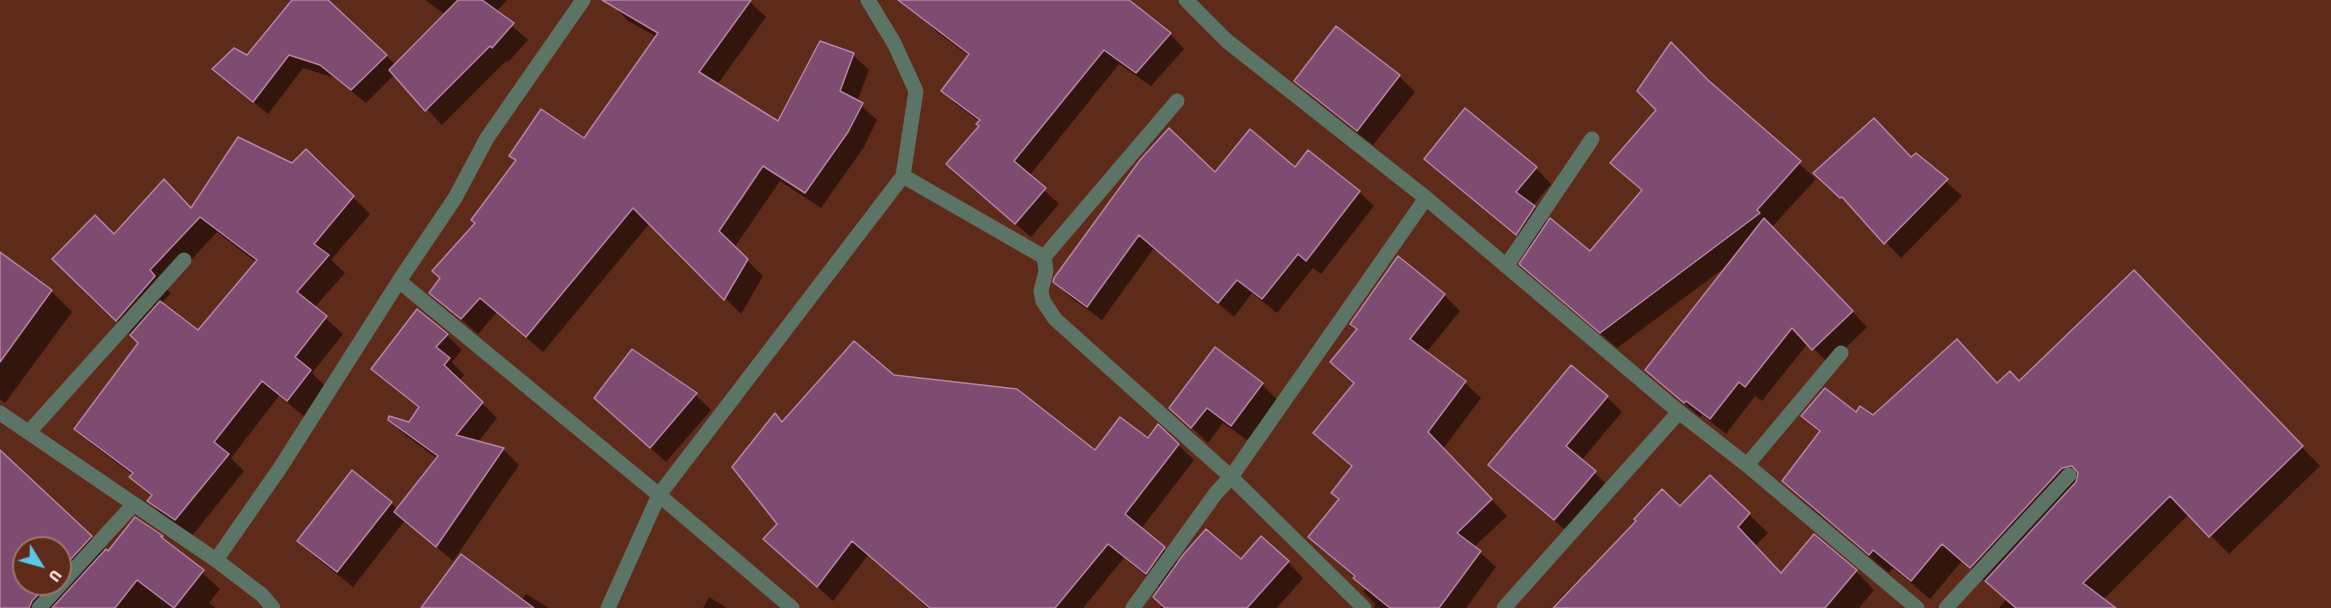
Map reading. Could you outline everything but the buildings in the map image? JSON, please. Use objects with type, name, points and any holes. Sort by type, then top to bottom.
[{"type":"street","points":[[216,560],[280,468],[399,280],[455,198],[487,138],[583,0]]},
{"type":"street","points":[[608,608],[659,495],[903,176],[916,91],[894,43],[868,0]]},
{"type":"street","points":[[1186,0],[1227,41],[1508,265],[1678,412],[1747,465],[1911,606]]},
{"type":"street","points":[[1177,100],[1044,257],[1046,271],[1041,291],[1043,302],[1055,319],[1231,477],[1364,608]]},
{"type":"street","points":[[1508,265],[1592,139]]},
{"type":"street","points":[[903,176],[1044,257]]},
{"type":"street","points":[[1133,608],[1216,493],[1231,477],[1426,198]]},
{"type":"street","points":[[29,432],[184,260]]},
{"type":"street","points":[[399,280],[792,608]]},
{"type":"street","points":[[1747,465],[1841,353]]},
{"type":"street","points":[[1504,608],[1678,412]]},
{"type":"street","points":[[0,413],[216,560],[262,595],[273,608]]},
{"type":"street","points":[[1946,608],[2069,475]]},
{"type":"street","points":[[39,608],[133,505]]}]
